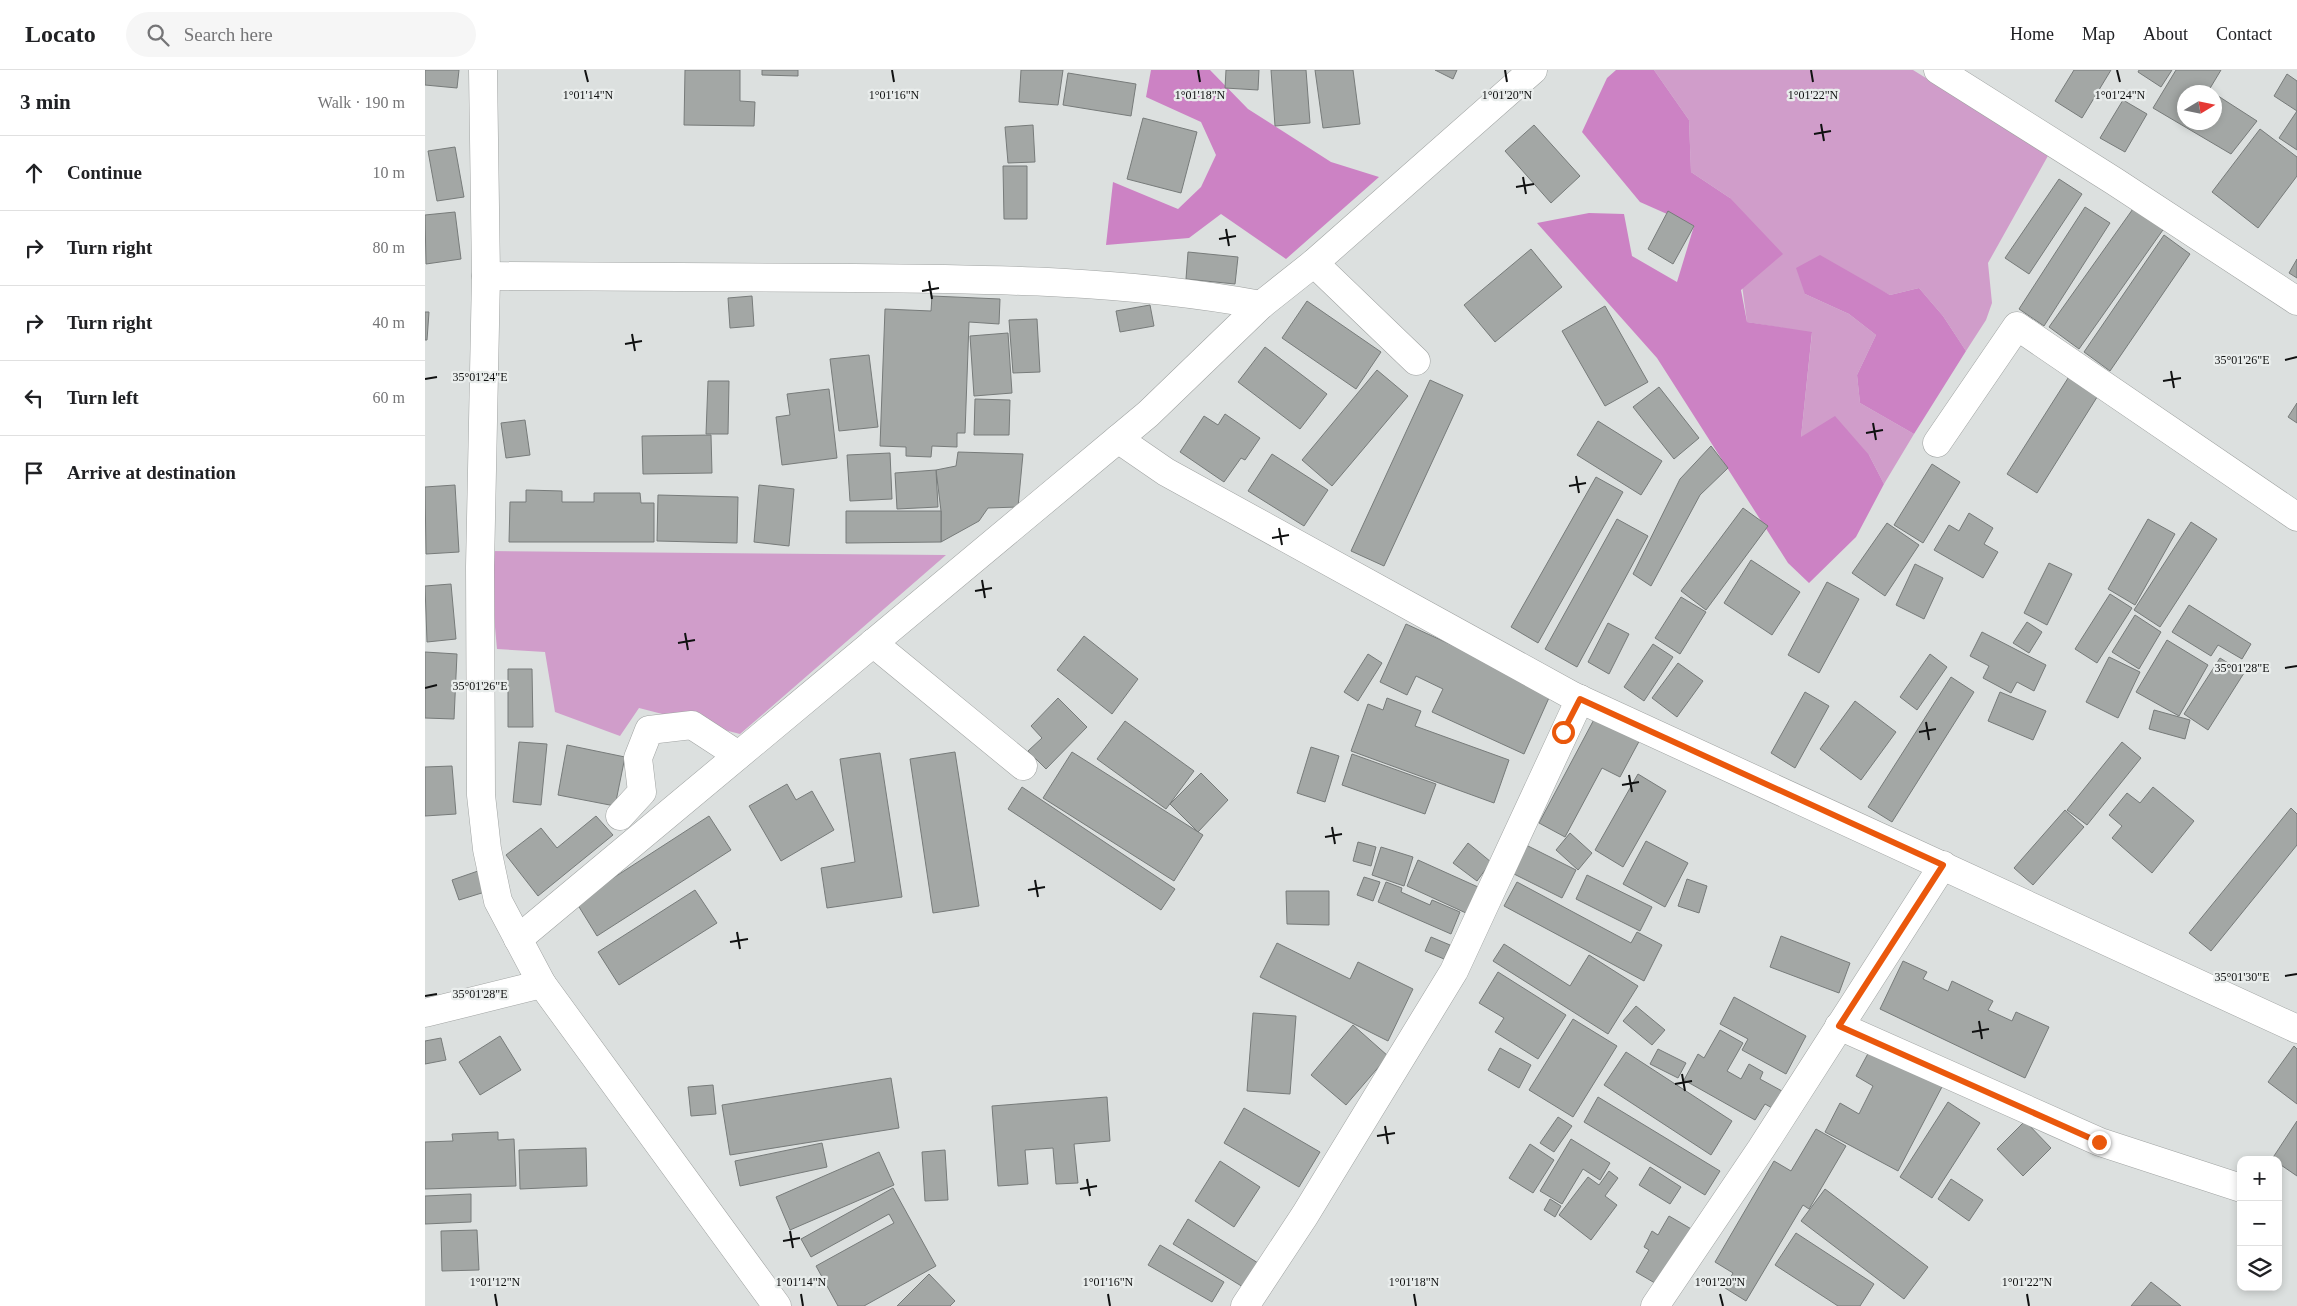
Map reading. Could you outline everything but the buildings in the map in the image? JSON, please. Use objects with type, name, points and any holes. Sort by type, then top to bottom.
[{"type":"street","points":[[483,70],[486,276],[480,567],[481,795],[487,849],[498,901],[542,984],[777,1306]]},
{"type":"street","points":[[518,939],[1148,414],[1261,305],[1313,263],[1533,70]]},
{"type":"street","points":[[1938,70],[2114,181],[2297,301]]},
{"type":"street","points":[[1313,263],[1416,361]]},
{"type":"street","points":[[486,276],[1000,279],[1119,286],[1222,298],[1261,305]]},
{"type":"street","points":[[1937,443],[2017,326],[2297,517]]},
{"type":"street","points":[[1118,439],[1166,472],[1580,699],[2297,1029]]},
{"type":"street","points":[[873,643],[1023,766]]},
{"type":"street","points":[[1245,1306],[1305,1215],[1454,971],[1580,699]]},
{"type":"street","points":[[620,816],[642,792],[638,758],[649,730],[692,725],[738,755]]},
{"type":"street","points":[[1655,1306],[1761,1149],[1943,865]]},
{"type":"street","points":[[425,1013],[542,984]]},
{"type":"street","points":[[1839,1026],[2099,1142],[2237,1187]]},
{"type":"shaded area","points":[[1151,70],[1210,70],[1248,109],[1331,162],[1379,177],[1286,259],[1221,214],[1189,238],[1106,245],[1113,182],[1178,209],[1201,187],[1216,155],[1201,122],[1146,97]]},
{"type":"shaded area","points":[[1616,70],[1654,70],[1689,120],[1691,172],[1730,198],[1783,254],[1741,290],[1747,322],[1812,332],[1801,437],[1835,416],[1869,455],[1884,484],[1856,537],[1809,583],[1788,563],[1657,358],[1537,223],[1589,213],[1624,214],[1632,256],[1677,282],[1694,226],[1640,202],[1582,132],[1607,78]]},
{"type":"shaded area","points":[[1654,70],[1913,70],[2049,154],[1988,263],[1992,303],[1986,320],[1966,351],[1943,316],[1919,288],[1890,295],[1866,283],[1805,294],[1849,314],[1876,335],[1857,375],[1860,403],[1914,434],[1884,484],[1869,455],[1801,437],[1812,333],[1747,322],[1730,198],[1691,172],[1689,120]]},
{"type":"shaded area","points":[[1820,255],[1890,295],[1919,288],[1943,316],[1966,351],[1914,434],[1860,403],[1857,375],[1876,335],[1849,314],[1805,294],[1796,268]]},
{"type":"shaded area","points":[[488,551],[946,555],[740,734],[639,708],[620,736],[555,712],[545,652],[497,649]]},
{"type":"route","points":[[1563,732],[1580,699],[1943,865],[1839,1026],[2099,1142]]}]
